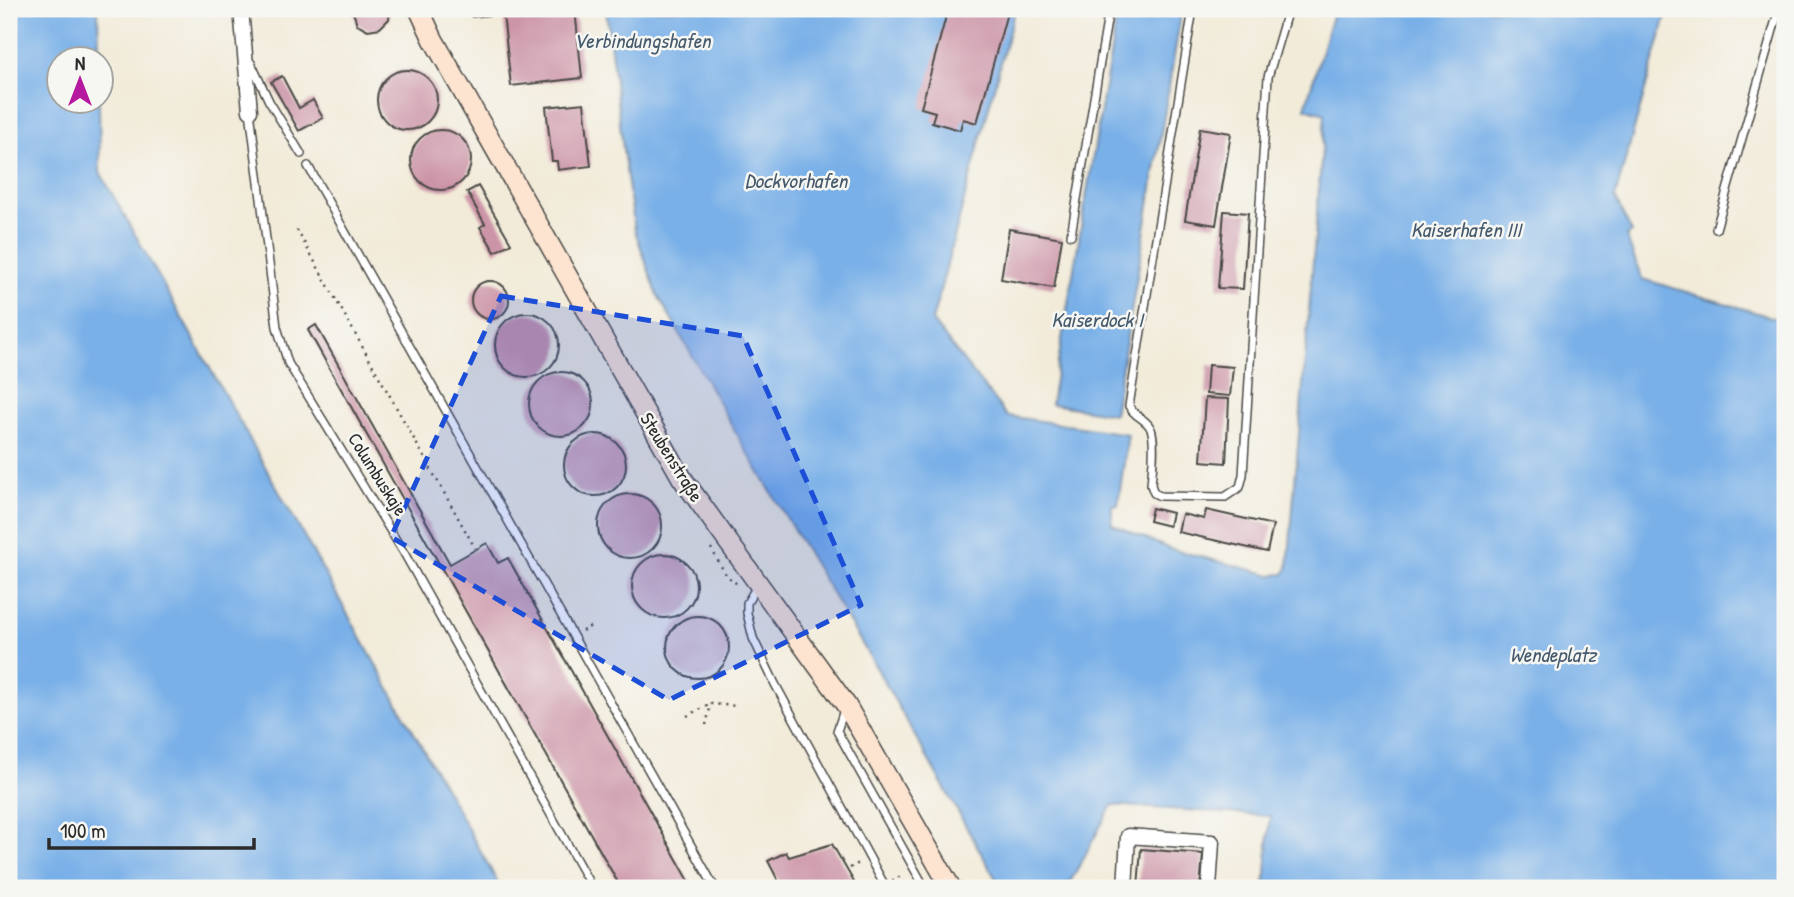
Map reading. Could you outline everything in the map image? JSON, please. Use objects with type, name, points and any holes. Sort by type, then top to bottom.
[{"type":"street","name":"Columbuskaje","points":[[241,9],[250,111]]},
{"type":"street","name":"Steubenstraße","points":[[419,9],[439,51],[682,478],[846,705],[951,888]]},
{"type":"street","points":[[1125,888],[1128,836],[1212,842],[1209,888]]},
{"type":"lane","points":[[1070,235],[1109,9]]},
{"type":"lane","points":[[1193,9],[1129,406],[1134,415],[1144,420],[1152,430],[1151,485],[1154,493],[1160,496],[1225,497],[1240,487],[1268,77],[1288,9]]},
{"type":"lane","points":[[1716,229],[1779,9]]},
{"type":"lane","name":"Columbuskaje","points":[[245,42],[259,82],[301,154]]},
{"type":"lane","name":"Columbuskaje","points":[[250,111],[277,327],[288,363],[404,553],[592,888]]},
{"type":"lane","points":[[308,166],[715,888]]},
{"type":"lane","points":[[759,583],[747,603],[753,638],[775,684],[886,888]]},
{"type":"lane","points":[[846,705],[837,731],[925,888]]},
{"type":"path","points":[[297,230],[475,548]]},
{"type":"path","points":[[687,716],[711,704],[737,706]]},
{"type":"path","points":[[706,725],[711,704]]},
{"type":"path","points":[[850,868],[863,861]]},
{"type":"highlighted area","points":[[501,296],[743,336],[861,605],[669,700],[391,537]]},
{"type":"water","points":[[9,9],[98,9],[99,46],[46,46],[46,116],[99,116],[100,172],[501,888],[9,888]]},
{"type":"water","points":[[606,9],[1015,9],[932,321],[1007,416],[1128,434],[1118,505],[1112,505],[1112,524],[1170,549],[1272,575],[1284,574],[1288,568],[1325,114],[1305,108],[1334,9],[1668,9],[1615,197],[1632,233],[1626,236],[1642,279],[1785,321],[1785,888],[1265,888],[1270,816],[1112,805],[1067,888],[1001,888],[876,667],[740,440],[657,294],[635,231]]},
{"type":"water","name":"Kaiserdock I","points":[[1118,9],[1182,9],[1114,414],[1051,404]]},
{"type":"building","points":[[352,9],[390,9],[389,19],[380,28],[368,30],[357,24]]},
{"type":"building","points":[[471,9],[575,9],[582,78],[511,86],[503,14],[472,17]]},
{"type":"building","points":[[948,9],[1008,9],[977,123],[963,119],[960,130],[932,122],[935,112],[921,108]]},
{"type":"building","points":[[401,70],[413,70],[432,83],[437,100],[435,112],[424,125],[413,130],[401,130],[382,117],[377,106],[377,94],[390,75]]},
{"type":"building","points":[[282,76],[299,108],[313,100],[323,118],[299,131],[271,82]]},
{"type":"building","points":[[584,103],[591,166],[558,170],[557,161],[552,161],[546,107]]},
{"type":"building","points":[[1200,128],[1231,133],[1216,225],[1185,220]]},
{"type":"building","points":[[441,130],[458,135],[466,143],[471,160],[466,177],[458,185],[441,190],[424,185],[416,177],[411,160],[416,143],[424,135]]},
{"type":"building","points":[[478,186],[511,243],[495,252],[480,227],[485,224],[467,192]]},
{"type":"building","points":[[1224,211],[1248,213],[1243,289],[1218,288]]},
{"type":"building","points":[[1009,229],[1062,238],[1054,288],[1001,279]]},
{"type":"building","points":[[490,281],[503,287],[509,300],[503,313],[490,319],[477,313],[471,300],[477,287]]},
{"type":"building","points":[[527,313],[539,315],[550,322],[557,333],[557,357],[550,368],[539,375],[527,377],[515,375],[504,368],[497,357],[495,345],[497,333],[504,322],[515,315]]},
{"type":"building","points":[[316,325],[450,564],[487,543],[498,563],[508,558],[693,888],[621,888],[308,330]]},
{"type":"building","points":[[1208,365],[1233,367],[1230,396],[1206,394]]},
{"type":"building","points":[[561,372],[579,378],[587,386],[593,404],[587,422],[579,430],[561,436],[543,430],[535,422],[529,404],[535,386],[543,378]]},
{"type":"building","points":[[1205,398],[1229,399],[1226,463],[1201,461]]},
{"type":"building","points":[[589,434],[601,434],[617,443],[624,453],[624,477],[617,487],[601,496],[589,496],[578,491],[569,482],[564,471],[564,459],[569,448],[578,439]]},
{"type":"building","points":[[624,494],[636,494],[653,503],[660,514],[660,538],[653,549],[636,558],[624,558],[612,553],[603,544],[598,532],[598,520],[603,508],[612,499]]},
{"type":"building","points":[[1152,508],[1172,513],[1169,526],[1149,521]]},
{"type":"building","points":[[1206,510],[1273,525],[1267,552],[1178,532],[1182,514],[1204,519]]},
{"type":"building","points":[[664,554],[687,563],[696,586],[687,609],[664,618],[641,609],[632,586],[641,563]]},
{"type":"building","points":[[692,616],[704,616],[720,625],[727,635],[727,659],[720,669],[704,678],[692,678],[681,673],[672,664],[667,653],[667,641],[672,630],[681,621]]},
{"type":"building","points":[[832,844],[854,882],[842,888],[782,888],[768,861],[786,852],[789,857]]},
{"type":"building","points":[[1141,849],[1203,854],[1200,888],[1138,888]]},
{"type":"water label","name":"Verbindungshafen","points":[[642,40]]},
{"type":"water label","name":"Dockvorhafen","points":[[796,180]]},
{"type":"water label","name":"Kaiserhafen III","points":[[1466,229]]},
{"type":"water label","name":"Wendeplatz","points":[[1553,654]]}]
